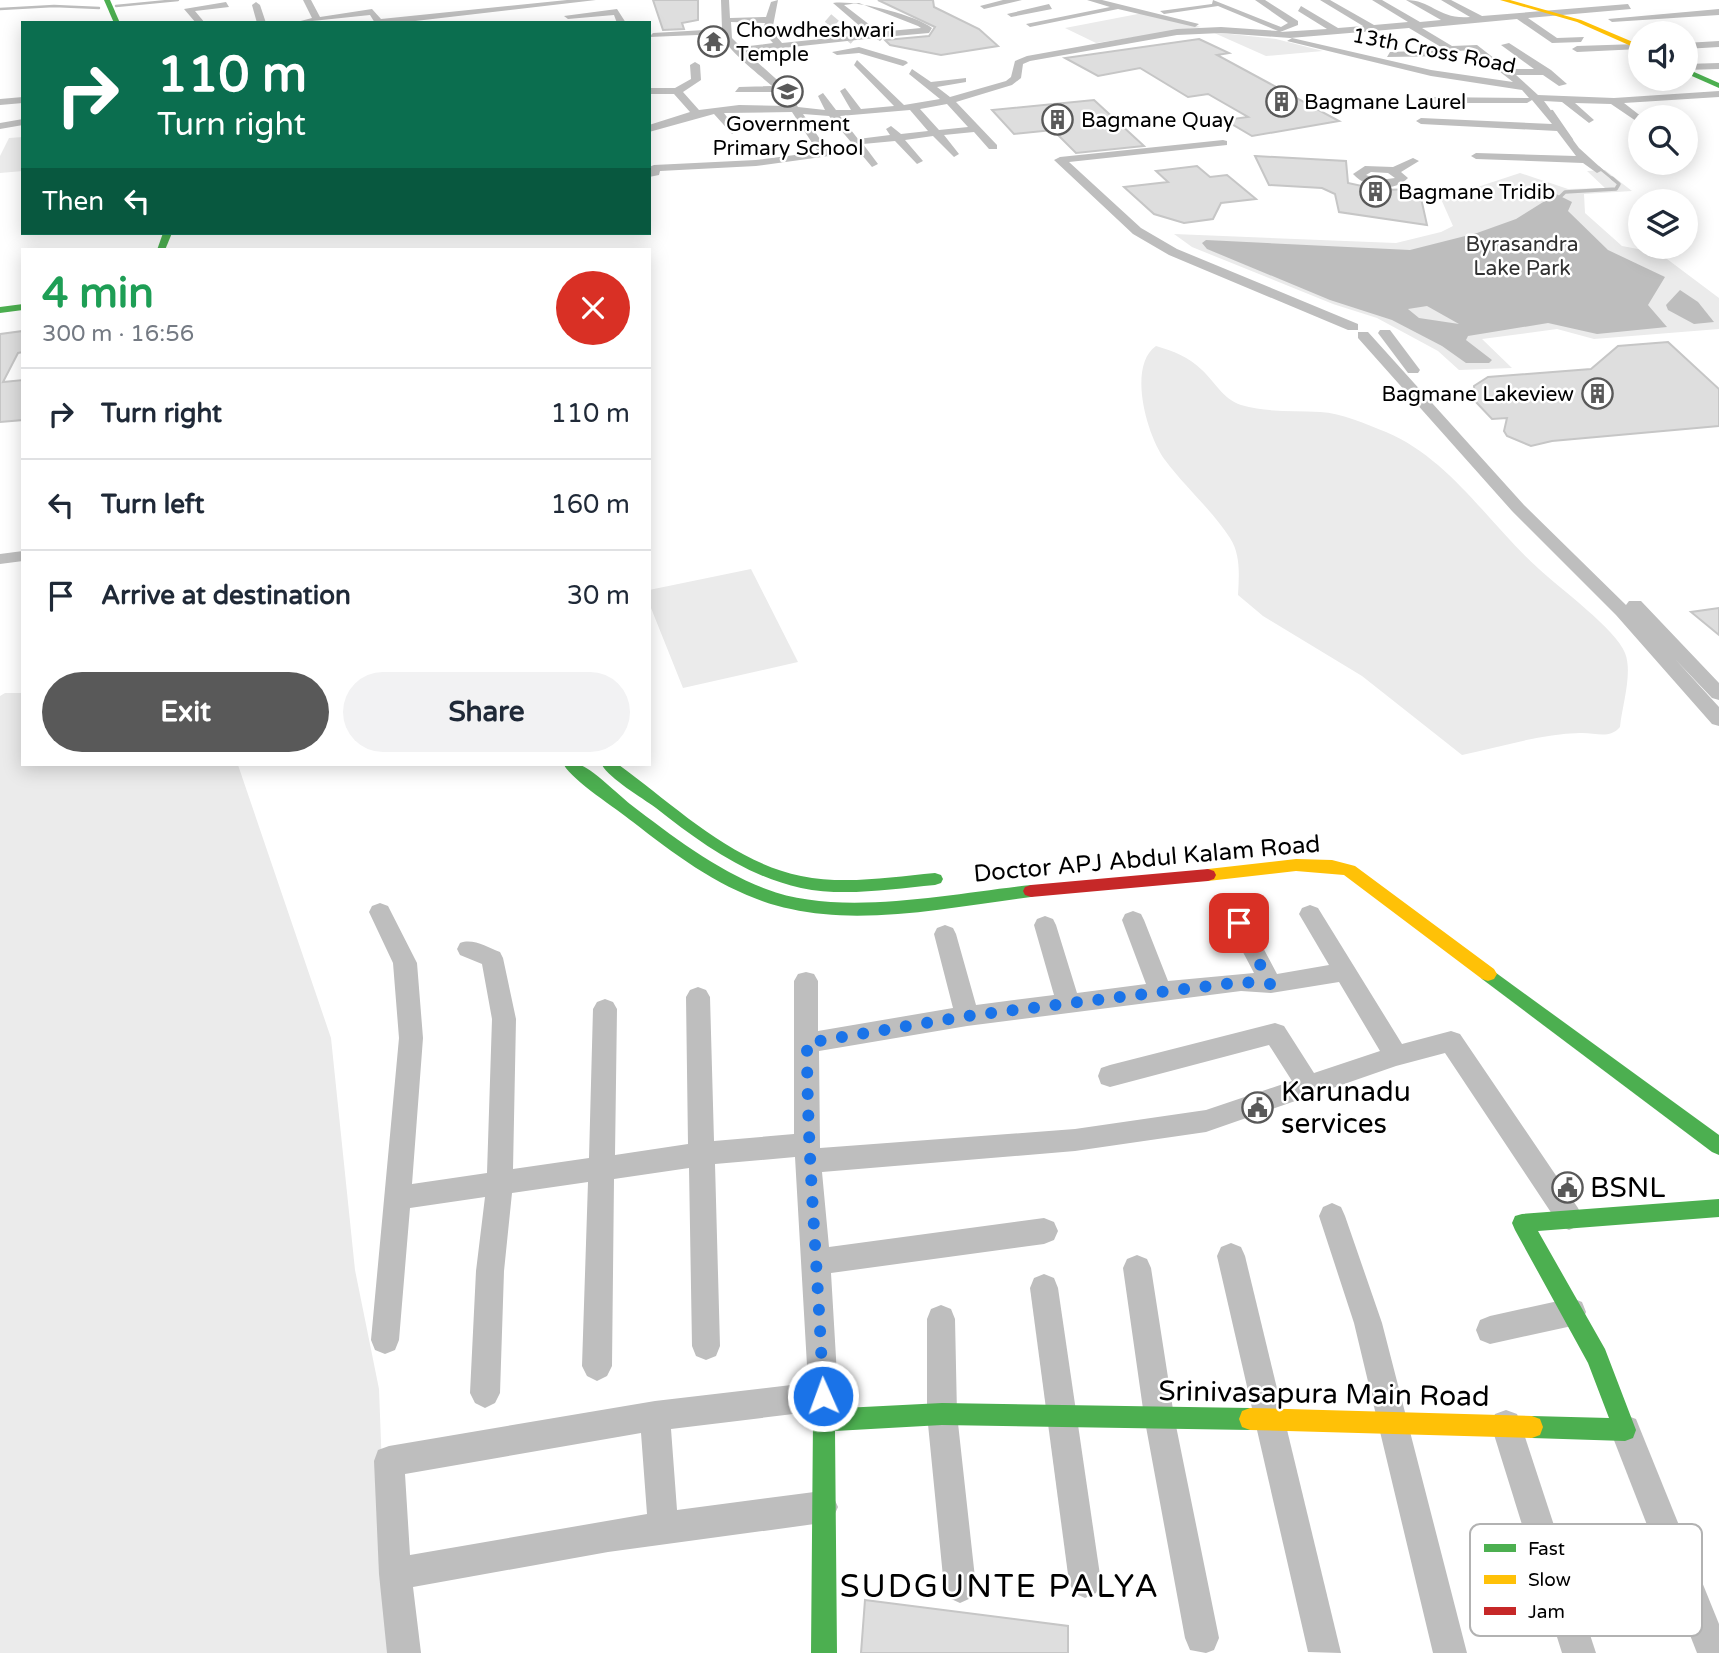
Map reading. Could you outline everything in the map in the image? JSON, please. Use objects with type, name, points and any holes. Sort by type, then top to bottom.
[{"type":"street","points":[[107,0],[116,21]]},
{"type":"street","points":[[307,0],[317,20]]},
{"type":"street","points":[[369,0],[372,12],[378,21]]},
{"type":"street","points":[[412,20],[592,0]]},
{"type":"street","points":[[725,0],[727,39],[781,89],[835,167]]},
{"type":"street","points":[[737,50],[868,38],[929,30],[860,0],[837,3],[861,23],[868,38]]},
{"type":"street","points":[[984,6],[1018,0]]},
{"type":"street","points":[[1079,3],[1092,0],[1221,30],[1290,35],[1399,28],[1480,19],[1536,0]]},
{"type":"street","points":[[1030,24],[1154,5],[1143,0]]},
{"type":"street","points":[[1259,0],[1295,23],[1291,27],[1280,29]]},
{"type":"street","points":[[1324,0],[1374,29]]},
{"type":"street","points":[[1411,1],[1426,0]]},
{"type":"street","points":[[1445,0],[1518,44],[1450,49]]},
{"type":"street","points":[[1411,1],[1465,29]]},
{"type":"street","points":[[775,2],[768,31],[779,45]]},
{"type":"street","points":[[1357,56],[1411,52],[1453,53],[1417,26],[1375,2]]},
{"type":"street","points":[[1148,13],[1214,4],[1290,35]]},
{"type":"street","points":[[1335,6],[1358,4]]},
{"type":"street","points":[[199,21],[188,9],[226,5]]},
{"type":"street","points":[[256,5],[261,21]]},
{"type":"street","points":[[1011,14],[1066,5]]},
{"type":"street","points":[[508,8],[513,20]]},
{"type":"street","points":[[1507,8],[1556,9],[1578,16],[1628,43]]},
{"type":"street","points":[[1507,8],[1555,41],[1628,47]]},
{"type":"street","points":[[1578,16],[1628,8]]},
{"type":"street","points":[[1301,9],[1338,32]]},
{"type":"street","points":[[310,21],[372,12]]},
{"type":"street","points":[[562,17],[617,12],[621,21]]},
{"type":"street","points":[[1578,16],[1656,16],[1719,12]]},
{"type":"street","points":[[1181,21],[1231,15]]},
{"type":"street","points":[[840,17],[852,16]]},
{"type":"street","points":[[1378,16],[1399,28]]},
{"type":"street","points":[[1656,16],[1662,21]]},
{"type":"street","points":[[861,23],[903,18]]},
{"type":"street","points":[[733,19],[769,20]]},
{"type":"street","points":[[1480,19],[1509,31]]},
{"type":"street","points":[[651,128],[676,117],[717,111],[795,109],[835,113],[906,107],[998,88],[1016,78],[1018,63],[1027,58],[1177,32],[1221,30]]},
{"type":"street","points":[[653,36],[727,31]]},
{"type":"street","points":[[1319,33],[1330,40]]},
{"type":"street","name":"13th Cross Road","points":[[1269,35],[1448,76],[1525,87],[1551,115],[1584,160],[1597,170]]},
{"type":"street","points":[[1475,35],[1485,40]]},
{"type":"street","points":[[1579,44],[1598,63]]},
{"type":"street","points":[[1698,45],[1719,44]]},
{"type":"street","points":[[1506,45],[1562,84]]},
{"type":"street","points":[[1474,47],[1511,73],[1525,87]]},
{"type":"street","points":[[827,54],[859,50],[903,64]]},
{"type":"street","points":[[752,61],[764,60]]},
{"type":"street","points":[[857,63],[936,133],[954,154]]},
{"type":"street","points":[[651,88],[677,91],[696,80],[695,65]]},
{"type":"street","points":[[1698,68],[1719,66]]},
{"type":"street","points":[[1399,74],[1410,68]]},
{"type":"street","points":[[1474,69],[1511,73],[1548,72]]},
{"type":"street","points":[[912,72],[947,99],[993,147]]},
{"type":"street","points":[[1437,82],[1448,76]]},
{"type":"street","points":[[1698,76],[1719,86]]},
{"type":"street","points":[[771,78],[785,77]]},
{"type":"street","points":[[986,78],[998,88]]},
{"type":"street","points":[[929,85],[963,80]]},
{"type":"street","points":[[739,90],[781,89]]},
{"type":"street","points":[[677,91],[696,113]]},
{"type":"street","points":[[845,91],[858,112]]},
{"type":"street","points":[[1422,110],[1536,99],[1614,101],[1719,94]]},
{"type":"street","points":[[823,96],[872,164]]},
{"type":"street","points":[[1565,99],[1589,120]]},
{"type":"street","points":[[0,102],[21,100]]},
{"type":"street","points":[[1614,101],[1628,112]]},
{"type":"street","points":[[1422,110],[1525,114]]},
{"type":"street","points":[[1422,110],[1561,128]]},
{"type":"street","points":[[717,111],[732,131]]},
{"type":"street","points":[[876,111],[916,161]]},
{"type":"street","points":[[1538,114],[1551,115]]},
{"type":"street","points":[[0,126],[21,122]]},
{"type":"street","points":[[856,142],[976,129]]},
{"type":"street","points":[[1436,134],[1568,139]]},
{"type":"street","points":[[1224,148],[1089,162],[1071,170],[1137,231],[1173,252],[1361,328],[1382,326],[1411,368],[1550,522],[1622,591],[1719,694]]},
{"type":"street","points":[[651,169],[756,163],[825,154]]},
{"type":"street","points":[[1476,156],[1584,160]]},
{"type":"street","points":[[1394,171],[1413,161]]},
{"type":"street","points":[[1089,162],[1090,173],[1108,192],[1142,221],[1181,248],[1361,328],[1518,508],[1622,611],[1719,719]]},
{"type":"street","points":[[0,310],[21,307]]},
{"type":"street","points":[[0,559],[21,556]]},
{"type":"street","name":"Doctor APJ Abdul Kalam Road","points":[[572,766],[655,827],[727,875],[795,904],[851,908],[1330,865],[1349,870],[1414,908],[1719,1146]]},
{"type":"street","points":[[610,766],[743,858],[782,876],[849,885],[955,878]]},
{"type":"street","points":[[1212,858],[1305,848]]},
{"type":"street","points":[[1332,850],[1371,866],[1414,908],[1719,1128]]},
{"type":"street","points":[[1228,903],[1270,984]]},
{"type":"street","points":[[380,912],[405,963],[411,1038],[385,1340]]},
{"type":"street","points":[[1310,914],[1396,1056]]},
{"type":"street","points":[[1133,919],[1161,993]]},
{"type":"street","points":[[1045,925],[1068,1003]]},
{"type":"street","points":[[945,933],[967,1016]]},
{"type":"street","points":[[468,949],[492,958],[504,1019],[500,1182],[490,1271],[485,1393]]},
{"type":"street","points":[[807,1043],[967,1016],[1241,982],[1270,984],[1345,972]]},
{"type":"street","points":[[806,981],[808,1153],[817,1262],[824,1408],[824,1653]]},
{"type":"street","points":[[698,998],[706,1346]]},
{"type":"street","points":[[597,1366],[605,1009]]},
{"type":"street","points":[[1110,1076],[1275,1033],[1307,1084]]},
{"type":"street","points":[[397,1198],[702,1154],[808,1153],[1075,1140],[1206,1121],[1307,1084],[1451,1041],[1569,1217]]},
{"type":"street","points":[[1663,1524],[1597,1357],[1522,1223],[1569,1217],[1719,1208]]},
{"type":"street","points":[[1332,1216],[1368,1323],[1450,1653]]},
{"type":"street","points":[[817,1262],[1044,1231]]},
{"type":"street","points":[[1231,1256],[1325,1652]]},
{"type":"street","points":[[1137,1268],[1159,1416],[1202,1638]]},
{"type":"street","points":[[1044,1287],[1085,1582]]},
{"type":"street","points":[[1490,1330],[1572,1312]]},
{"type":"street","points":[[941,1319],[942,1414],[960,1587]]},
{"type":"street","points":[[404,1653],[395,1574],[389,1461],[654,1416],[824,1408]]},
{"type":"street","name":"Srinivasapura Main Road","points":[[824,1408],[942,1414],[1159,1416],[1625,1430]]},
{"type":"street","points":[[654,1416],[663,1526]]},
{"type":"street","points":[[1506,1425],[1538,1524]]},
{"type":"street","points":[[395,1574],[518,1549],[663,1526],[822,1507]]},
{"type":"street","points":[[1702,1623],[1714,1653]]},
{"type":"street","points":[[1574,1636],[1580,1653]]},
{"type":"green space","points":[[1143,13],[1201,27],[1096,43],[1065,28]]},
{"type":"green space","points":[[1212,32],[1276,39],[1323,51],[1266,56]]},
{"type":"green space","points":[[21,137],[21,171],[0,173],[0,156],[9,138]]},
{"type":"green space","name":"Byrasandra Lake Park","points":[[1605,170],[1629,189],[1584,194],[1585,213],[1622,246],[1628,247],[1628,259],[1667,259],[1719,298],[1719,329],[1594,339],[1557,329],[1482,339],[1512,368],[1459,370],[1438,351],[1377,318],[1333,304],[1192,247],[1174,234],[1396,243],[1441,232],[1453,226],[1441,199],[1520,173],[1568,189],[1605,188],[1587,171]]},
{"type":"green space","points":[[1156,346],[1192,361],[1224,394],[1241,405],[1280,411],[1320,412],[1345,417],[1386,432],[1430,458],[1521,551],[1620,643],[1628,670],[1620,727],[1606,734],[1550,736],[1462,755],[1362,676],[1263,616],[1238,595],[1238,558],[1230,538],[1165,460],[1152,435],[1141,385],[1147,356]]},
{"type":"green space","points":[[751,569],[798,662],[683,688],[651,608],[651,590]]},
{"type":"green space","points":[[5,693],[21,693],[21,766],[238,766],[331,1038],[355,1270],[379,1389],[389,1653],[0,1653],[0,696]]},
{"type":"shaded area","name":"Byrasandra Lake Park","points":[[1556,194],[1572,202],[1568,211],[1608,250],[1665,277],[1648,305],[1667,327],[1597,334],[1548,323],[1468,336],[1466,340],[1492,360],[1489,363],[1466,363],[1442,346],[1392,320],[1330,300],[1207,249],[1202,243],[1206,240],[1410,250],[1477,233],[1516,219]],"holes":[[[1427,306],[1459,324],[1419,318],[1408,309]]]},
{"type":"shaded area","points":[[1680,290],[1698,302],[1714,322],[1694,324],[1668,310],[1666,305]]},
{"type":"building","points":[[653,0],[698,0],[698,20],[682,23],[684,29],[663,30]]},
{"type":"building","points":[[878,0],[933,0],[934,7],[979,29],[998,46],[941,55],[890,45],[885,40],[929,36],[935,27]]},
{"type":"building","points":[[1199,39],[1229,53],[1217,55],[1339,121],[1252,136],[1225,120],[1248,117],[1208,94],[1188,97],[1140,68],[1098,76],[1065,58]]},
{"type":"building","name":"Bagmane Quay","points":[[1094,100],[1144,146],[1076,153],[1053,130],[1014,134],[992,110]]},
{"type":"building","name":"Bagmane Tridib","points":[[1255,156],[1346,161],[1348,183],[1380,190],[1419,189],[1427,225],[1339,212],[1335,194],[1322,188],[1269,185]]},
{"type":"building","points":[[1197,166],[1210,177],[1227,175],[1256,199],[1221,203],[1213,219],[1184,223],[1154,214],[1124,187],[1168,182],[1156,171]]},
{"type":"building","points":[[21,331],[21,352],[18,353],[3,382],[21,380],[21,420],[0,422],[0,334]]},
{"type":"building","name":"Bagmane Lakeview","points":[[1668,342],[1719,389],[1719,426],[1552,441],[1531,446],[1507,436],[1504,431],[1507,418],[1492,419],[1475,401],[1474,386],[1488,377],[1591,369],[1618,346]]},
{"type":"building","points":[[1719,608],[1719,635],[1691,612]]},
{"type":"building","points":[[865,1600],[1068,1626],[1068,1653],[861,1653]]},
{"type":"waterway","points":[[116,6],[178,0]]},
{"type":"waterway","points":[[0,9],[54,6],[99,8]]},
{"type":"waterway","points":[[1552,111],[1572,140]]},
{"type":"waterway","points":[[1598,167],[1614,180]]},
{"type":"waterway","points":[[1558,199],[1565,192],[1616,189],[1619,184],[1612,178]]},
{"type":"tunnel","points":[[828,18],[854,40]]},
{"type":"traffic: fast","points":[[107,0],[116,21]]},
{"type":"traffic: fast","points":[[1698,76],[1719,86]]},
{"type":"traffic: fast","points":[[162,248],[166,235]]},
{"type":"traffic: fast","points":[[0,310],[21,307]]},
{"type":"traffic: fast","points":[[572,766],[675,846],[704,865],[762,894],[791,903],[818,907],[878,907],[1031,891]]},
{"type":"traffic: fast","points":[[610,766],[725,850],[775,875],[801,882],[834,885],[935,879]]},
{"type":"traffic: fast","points":[[1488,974],[1719,1146]]},
{"type":"traffic: fast","points":[[1532,1427],[1625,1430],[1597,1357],[1522,1223],[1719,1208]]},
{"type":"traffic: fast","points":[[824,1653],[824,1420],[942,1414],[1250,1419]]},
{"type":"traffic: slow","points":[[1503,0],[1579,21],[1628,43]]},
{"type":"traffic: slow","points":[[1208,875],[1296,865],[1349,870],[1488,974]]},
{"type":"traffic: slow","points":[[1250,1419],[1532,1427]]},
{"type":"traffic: jam","points":[[1031,891],[1208,875]]},
{"type":"place","name":"Chowdheshwari Temple","points":[[713,42]]},
{"type":"place","name":"Government Primary School","points":[[788,92]]},
{"type":"place","name":"Bagmane Laurel","points":[[1281,102]]},
{"type":"place","name":"Bagmane Quay","points":[[1058,120]]},
{"type":"place","name":"Bagmane Tridib","points":[[1375,192]]},
{"type":"place","name":"Bagmane Lakeview","points":[[1597,394]]},
{"type":"place","name":"Karunadu services","points":[[1258,1108]]},
{"type":"place","name":"BSNL","points":[[1567,1188]]},
{"type":"district","name":"SUDGUNTE PALYA","points":[[1000,1587]]},
{"type":"route","points":[[823,1396],[817,1262],[807,1144],[807,1043],[1043,1006],[1241,982],[1270,984],[1239,923]]}]
